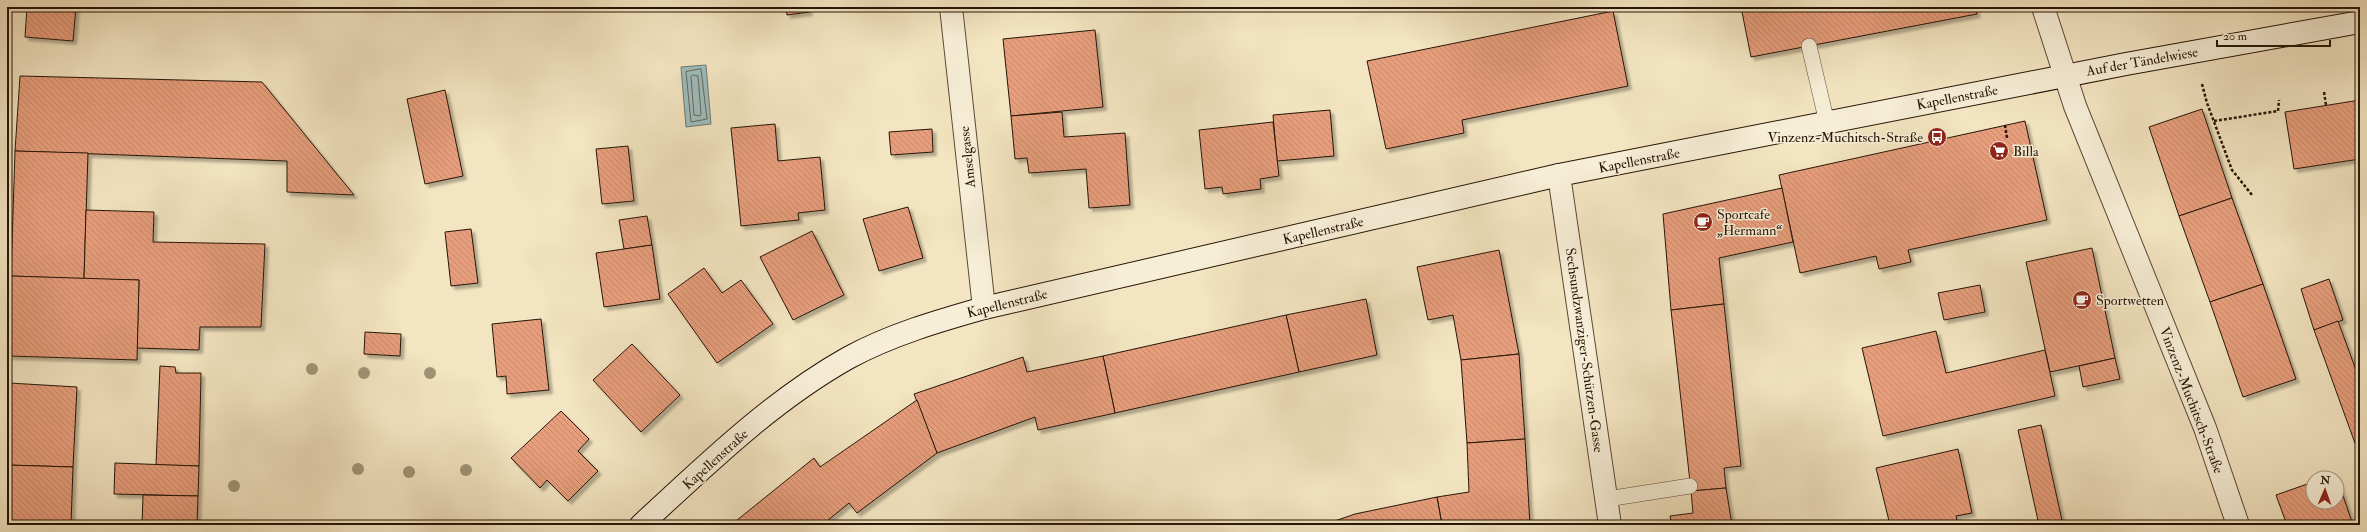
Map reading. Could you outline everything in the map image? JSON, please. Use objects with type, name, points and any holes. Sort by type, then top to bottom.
[{"type":"main road","name":"Amselgasse","points":[[951,7],[984,308]]},
{"type":"main road","name":"Vinzenz-Muchitsch-Straße","points":[[2043,7],[2082,123],[2124,223],[2205,428],[2238,525]]},
{"type":"main road","name":"Auf der Tändelwiese","points":[[2066,75],[2360,22]]},
{"type":"main road","name":"Kapellenstraße","points":[[641,525],[741,434],[808,384],[849,358],[892,338],[941,320],[984,308],[1559,175],[2066,75]]},
{"type":"main road","name":"Sechsundzwanziger-Schützen-Gasse","points":[[1559,175],[1610,525]]},
{"type":"lane","points":[[1809,46],[1827,123]]},
{"type":"lane","points":[[1607,499],[1690,486]]},
{"type":"path","points":[[2202,84],[2232,170],[2252,195]]},
{"type":"path","points":[[2324,92],[2326,105]]},
{"type":"path","points":[[2214,121],[2278,112],[2278,100]]},
{"type":"path","points":[[2005,125],[2007,138]]},
{"type":"water","points":[[706,65],[711,124],[686,127],[681,67]]},
{"type":"building","points":[[27,7],[76,7],[73,41],[25,37]]},
{"type":"building","points":[[786,7],[808,7],[809,12],[787,15]]},
{"type":"building","points":[[1741,7],[1975,7],[1977,14],[1751,57]]},
{"type":"building","points":[[1613,11],[1628,86],[1462,120],[1464,133],[1386,149],[1367,61]]},
{"type":"building","points":[[1095,30],[1103,107],[1011,116],[1003,39]]},
{"type":"building","points":[[20,76],[262,82],[354,195],[287,192],[287,161],[15,151]]},
{"type":"building","points":[[445,90],[463,176],[425,184],[407,99]]},
{"type":"building","points":[[2360,100],[2360,159],[2294,169],[2285,112]]},
{"type":"building","points":[[2202,109],[2232,198],[2179,216],[2149,127]]},
{"type":"building","points":[[1330,110],[1334,156],[1277,161],[1273,115]]},
{"type":"building","points":[[1062,112],[1064,137],[1125,133],[1130,205],[1089,208],[1086,169],[1029,173],[1027,158],[1015,159],[1011,116]]},
{"type":"building","points":[[2025,121],[2047,220],[1908,250],[1911,262],[1879,269],[1876,256],[1800,273],[1779,175]]},
{"type":"building","points":[[1273,122],[1279,176],[1260,179],[1261,189],[1223,194],[1222,187],[1205,189],[1199,130]]},
{"type":"building","points":[[775,124],[778,161],[820,157],[825,210],[798,213],[799,220],[741,226],[731,128]]},
{"type":"building","points":[[932,129],[933,152],[891,155],[889,132]]},
{"type":"building","points":[[628,146],[634,201],[602,204],[596,149]]},
{"type":"building","points":[[15,151],[88,153],[84,279],[11,276]]},
{"type":"building","points":[[1782,188],[1793,242],[1719,258],[1724,304],[1671,310],[1663,214]]},
{"type":"building","points":[[2232,198],[2263,284],[2210,302],[2179,216]]},
{"type":"building","points":[[908,207],[923,258],[879,271],[863,219]]},
{"type":"building","points":[[86,210],[154,212],[153,242],[265,244],[261,327],[200,327],[199,350],[137,348],[139,280],[84,279]]},
{"type":"building","points":[[647,216],[652,245],[624,249],[619,220]]},
{"type":"building","points":[[471,229],[478,283],[451,286],[445,232]]},
{"type":"building","points":[[812,231],[844,295],[793,320],[760,257]]},
{"type":"building","points":[[652,245],[660,299],[604,307],[596,253]]},
{"type":"building","points":[[2092,248],[2115,358],[2050,372],[2026,262]]},
{"type":"building","points":[[1499,250],[1519,354],[1461,360],[1453,315],[1428,320],[1417,267]]},
{"type":"building","points":[[704,268],[722,293],[741,280],[773,324],[717,363],[668,294]]},
{"type":"building","points":[[11,276],[139,280],[137,360],[9,356]]},
{"type":"building","points":[[2329,279],[2343,320],[2314,330],[2301,289]]},
{"type":"building","points":[[2263,284],[2296,379],[2243,397],[2210,302]]},
{"type":"building","points":[[1980,285],[1985,312],[1944,320],[1938,293]]},
{"type":"building","points":[[1366,299],[1377,355],[1299,372],[1286,315]]},
{"type":"building","points":[[1724,304],[1741,466],[1724,468],[1726,488],[1691,491],[1671,310]]},
{"type":"building","points":[[1286,315],[1299,372],[1115,413],[1103,356]]},
{"type":"building","points":[[541,319],[549,390],[507,394],[506,376],[497,377],[492,324]]},
{"type":"building","points":[[2338,321],[2360,381],[2360,457],[2314,330]]},
{"type":"building","points":[[1936,331],[1946,373],[2045,350],[2055,396],[1883,436],[1862,348]]},
{"type":"building","points":[[365,332],[401,334],[400,356],[364,354]]},
{"type":"building","points":[[632,344],[680,395],[641,432],[593,380]]},
{"type":"building","points":[[1519,354],[1525,439],[1467,443],[1461,360]]},
{"type":"building","points":[[1103,356],[1115,413],[1038,430],[1035,417],[937,453],[914,394],[1023,357],[1027,372]]},
{"type":"building","points":[[2115,358],[2120,379],[2083,387],[2079,366]]},
{"type":"building","points":[[160,366],[175,367],[176,373],[201,373],[199,466],[156,465]]},
{"type":"building","points":[[9,383],[77,387],[73,467],[7,465]]},
{"type":"building","points":[[917,400],[937,453],[857,513],[849,503],[822,525],[731,525],[814,458],[820,467]]},
{"type":"building","points":[[561,411],[589,439],[578,451],[598,471],[568,501],[547,480],[540,488],[511,458]]},
{"type":"building","points":[[2041,425],[2063,525],[2039,525],[2018,430]]},
{"type":"building","points":[[1525,439],[1530,525],[1442,525],[1437,497],[1469,492],[1467,443]]},
{"type":"building","points":[[1958,449],[1972,513],[1956,516],[1958,525],[1890,525],[1876,468]]},
{"type":"building","points":[[115,463],[199,466],[198,496],[114,494]]},
{"type":"building","points":[[7,465],[73,467],[71,525],[7,525]]},
{"type":"building","points":[[2305,485],[2305,510],[2345,510],[2345,502],[2353,525],[2287,525],[2276,495]]},
{"type":"building","points":[[1726,488],[1732,525],[1672,525],[1670,516],[1693,513],[1691,491]]},
{"type":"building","points":[[143,495],[198,496],[197,525],[142,525]]},
{"type":"building","points":[[1437,497],[1442,525],[1323,525],[1355,514]]},
{"type":"place","name":"Vinzenz-Muchitsch-Straße","points":[[1937,137]]},
{"type":"place","name":"Billa","points":[[1999,151]]},
{"type":"place","name":"Sportcafe „Hermann“","points":[[1703,222]]},
{"type":"place","name":"Sportwetten","points":[[2082,300]]}]
